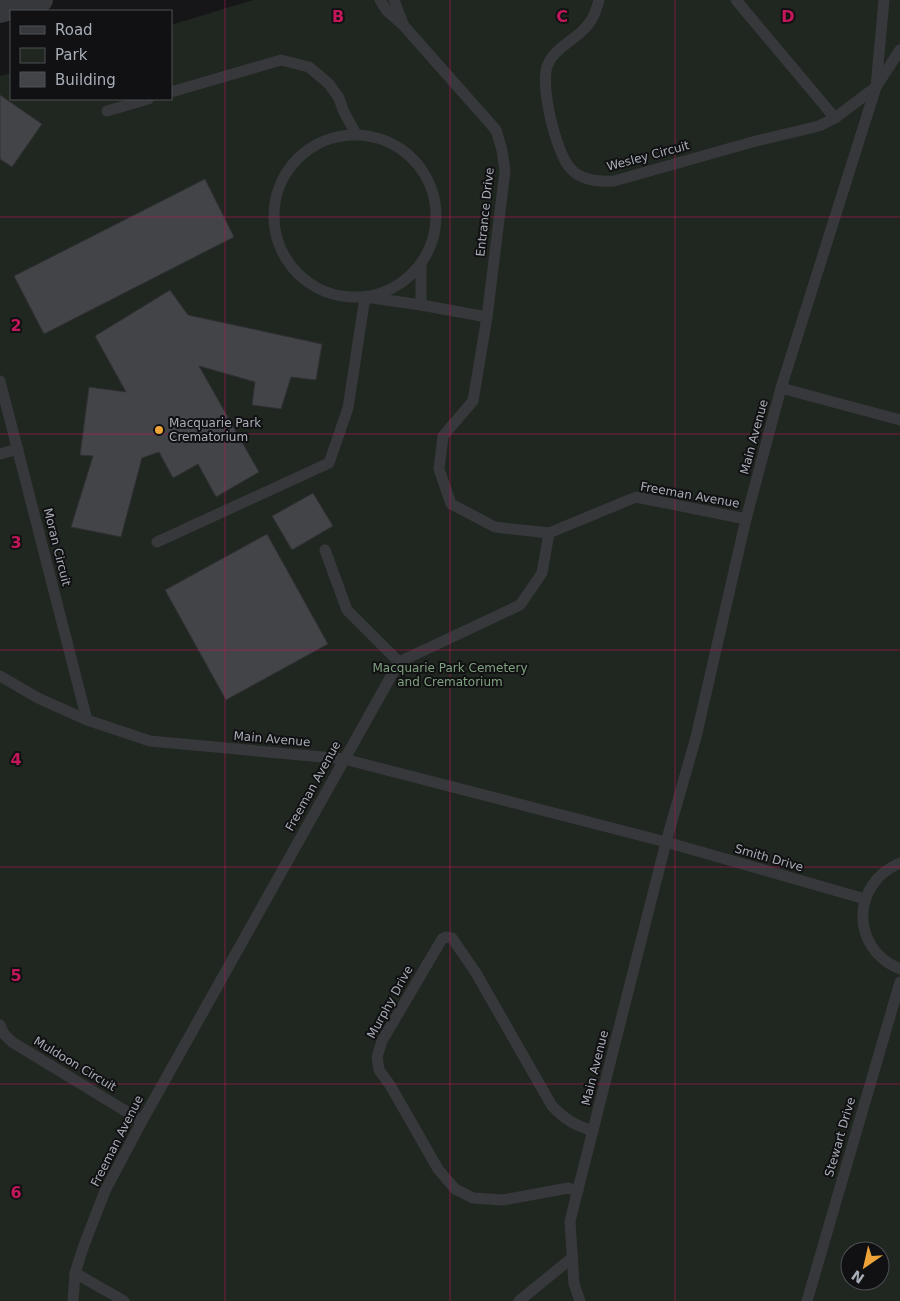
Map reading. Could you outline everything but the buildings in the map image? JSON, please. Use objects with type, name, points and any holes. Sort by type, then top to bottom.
[{"type":"street","points":[[0,11],[41,0]]},
{"type":"lane","name":"Entrance Drive","points":[[380,0],[387,11],[404,26],[496,130],[502,150],[505,171],[487,317],[473,401],[443,436],[439,469],[451,504],[495,527],[549,533]]},
{"type":"lane","name":"Entrance Drive","points":[[394,0],[404,26]]},
{"type":"lane","name":"Wesley Circuit","points":[[599,0],[595,16],[591,22],[548,62],[545,74],[556,143],[564,160],[572,171],[597,182],[614,181],[756,141],[819,126],[835,118],[876,87]]},
{"type":"lane","points":[[736,0],[835,118]]},
{"type":"lane","points":[[876,87],[884,0]]},
{"type":"lane","name":"Main Avenue","points":[[580,1301],[574,1284],[570,1221],[666,842],[696,737],[746,518],[781,388],[876,87],[900,50]]},
{"type":"lane","points":[[172,92],[281,60],[309,67],[329,84],[356,134]]},
{"type":"lane","points":[[107,111],[145,100]]},
{"type":"lane","points":[[366,296],[387,291],[406,280],[422,264],[432,244],[437,222],[436,200],[428,179],[415,161],[398,146],[378,138],[356,134],[334,137],[314,146],[296,159],[283,177],[276,198],[274,220],[278,242],[288,262],[303,278],[322,290],[344,296],[366,296],[421,304],[487,317]]},
{"type":"lane","points":[[421,304],[422,264]]},
{"type":"lane","points":[[158,542],[329,463],[348,408],[366,296]]},
{"type":"lane","name":"Moran Circuit","points":[[0,380],[87,720]]},
{"type":"lane","points":[[781,388],[900,420]]},
{"type":"lane","points":[[0,454],[18,449]]},
{"type":"lane","name":"Freeman Avenue","points":[[549,533],[636,497],[746,518]]},
{"type":"lane","points":[[325,550],[347,610],[398,662],[520,605],[542,573],[549,533]]},
{"type":"lane","name":"Freeman Avenue","points":[[73,1301],[75,1273],[106,1191],[142,1121],[398,662]]},
{"type":"lane","name":"Main Avenue","points":[[0,676],[38,698],[87,720],[150,741],[344,759],[666,842]]},
{"type":"lane","name":"Smith Drive","points":[[666,842],[865,900]]},
{"type":"lane","points":[[900,863],[891,867],[878,878],[868,892],[862,919],[867,938],[878,955],[886,962],[900,969]]},
{"type":"lane","name":"Murphy Drive","points":[[578,1191],[568,1188],[503,1200],[473,1198],[463,1194],[455,1189],[438,1169],[390,1085],[379,1070],[377,1057],[382,1041],[442,940],[446,937],[452,938],[459,946],[552,1106],[571,1123],[593,1131]]},
{"type":"lane","name":"Stewart Drive","points":[[807,1301],[900,982]]},
{"type":"lane","name":"Muldoon Circuit","points":[[0,1025],[4,1034],[12,1042],[142,1121]]},
{"type":"lane","points":[[519,1301],[573,1257]]},
{"type":"lane","points":[[75,1273],[124,1301]]},
{"type":"green space","name":"Macquarie Park Cemetery and Crematorium","points":[[253,0],[900,0],[900,1301],[0,1301],[0,76],[10,73],[10,100],[172,100],[172,25]]},
{"type":"place","name":"Macquarie Park Crematorium","points":[[159,430]]}]
